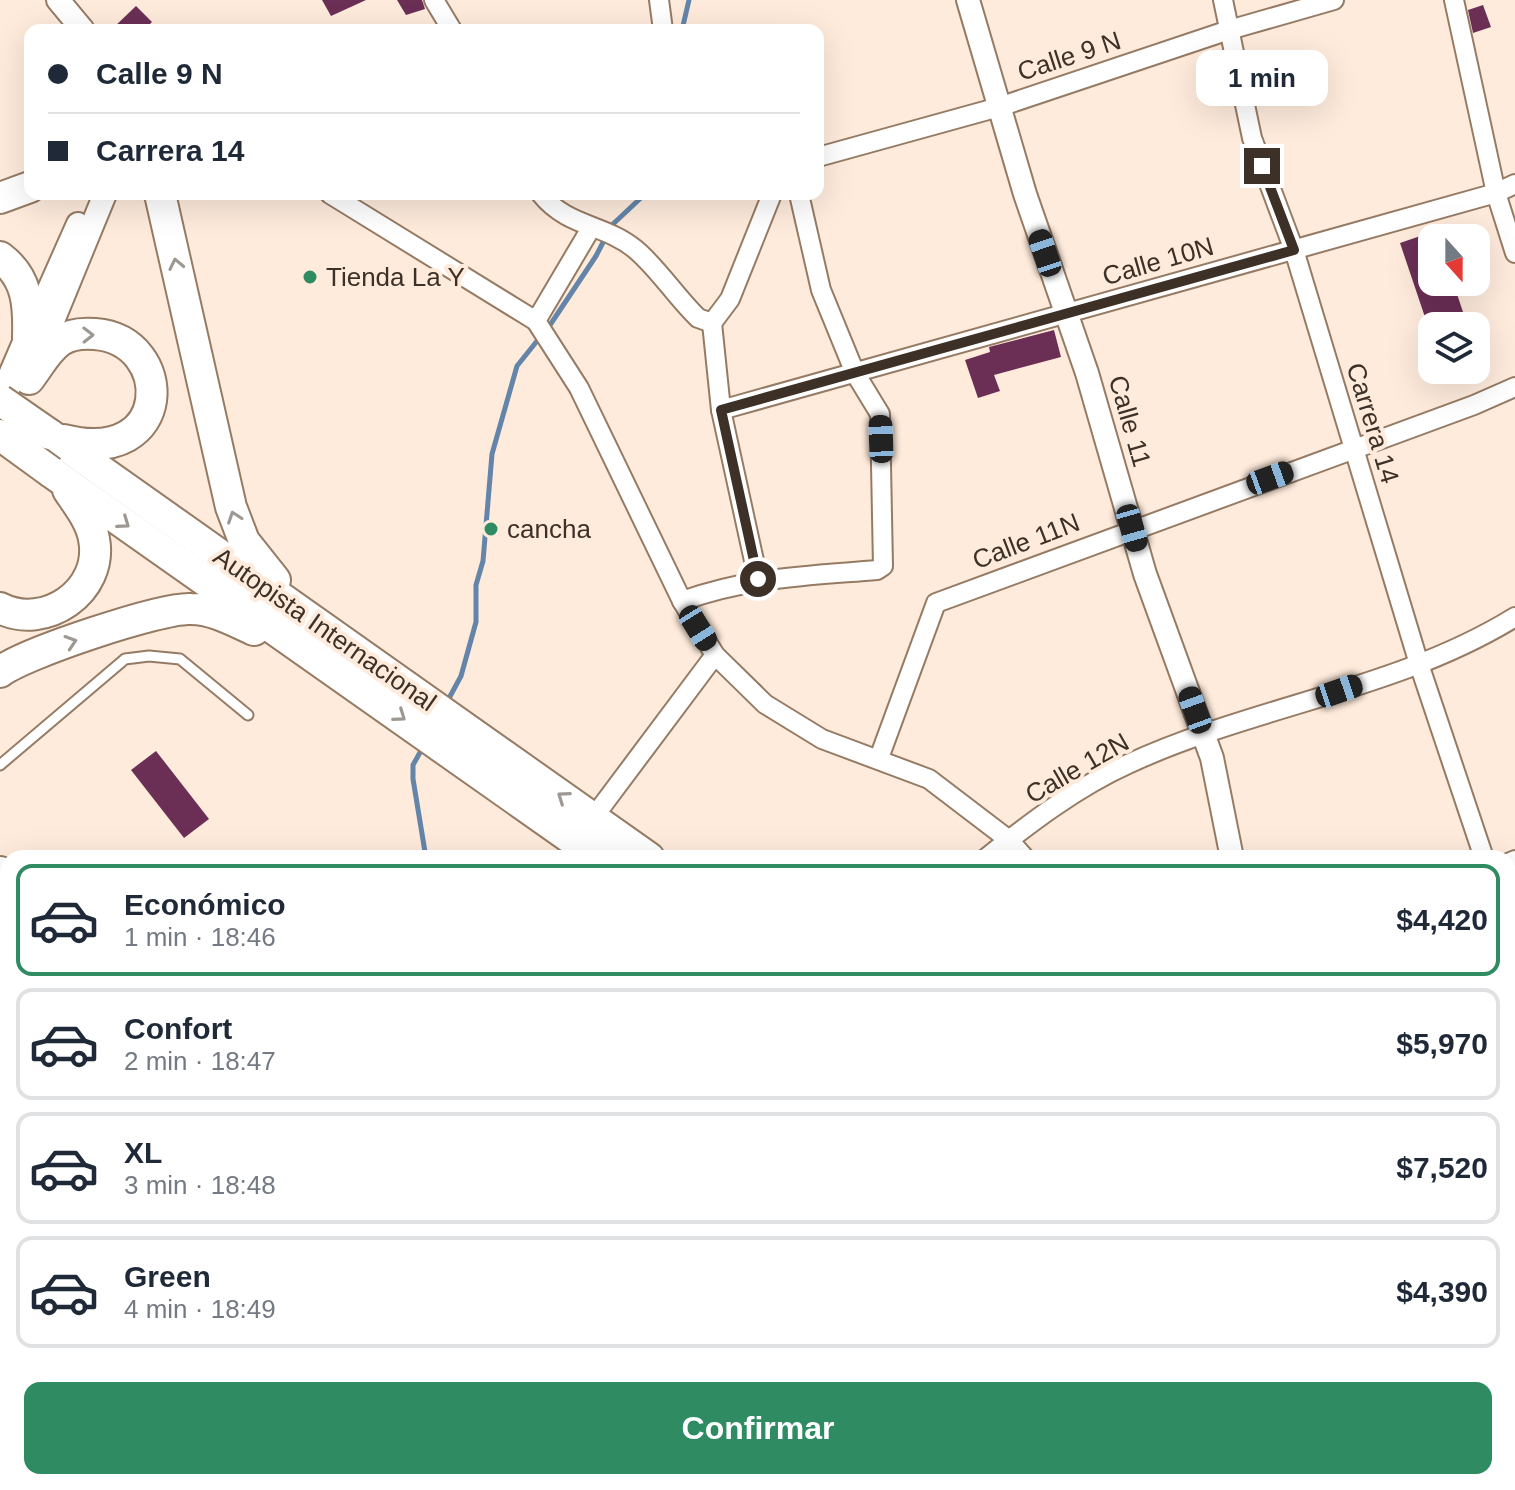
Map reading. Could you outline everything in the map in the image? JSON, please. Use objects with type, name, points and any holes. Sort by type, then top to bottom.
[{"type":"highway","points":[[0,198],[24,189]]},
{"type":"highway","points":[[161,200],[221,470],[237,526],[259,563],[315,622]]},
{"type":"highway","points":[[0,257],[14,270],[25,287],[28,338]]},
{"type":"highway","points":[[29,379],[59,342],[79,334],[115,338],[134,350],[145,365],[151,385],[151,402],[143,421],[132,434],[102,446],[52,436]]},
{"type":"highway","name":"Autopista Internacional","points":[[0,402],[638,850]]},
{"type":"highway","name":"Autopista Internacional","points":[[3,442],[56,475],[337,671],[588,850]]},
{"type":"highway","points":[[0,608],[26,615],[49,612],[71,600],[89,574],[94,559],[94,537],[86,519],[56,475]]},
{"type":"highway","points":[[0,672],[29,655],[163,612],[186,608],[227,618],[337,671]]},
{"type":"main road","points":[[0,402],[28,338]]},
{"type":"main road","points":[[3,442],[29,379]]},
{"type":"street","points":[[58,0],[78,24]]},
{"type":"street","points":[[434,0],[448,24]]},
{"type":"street","points":[[659,0],[662,24]]},
{"type":"street","name":"Calle 11","points":[[968,0],[1025,194],[1068,314],[1155,605],[1205,735],[1231,850]]},
{"type":"street","name":"Carrera 14","points":[[1223,0],[1252,138],[1294,250],[1419,664],[1481,850]]},
{"type":"street","name":"Calle 9 N","points":[[824,155],[999,107],[1229,30],[1334,0]]},
{"type":"street","points":[[1454,0],[1496,193],[1515,253]]},
{"type":"street","name":"Calle 10N","points":[[721,410],[1496,193],[1515,184]]},
{"type":"street","points":[[28,338],[88,200]]},
{"type":"street","points":[[29,379],[103,200]]},
{"type":"street","points":[[340,200],[536,321],[579,388],[682,601],[715,655],[765,704],[822,739],[929,779],[1018,850]]},
{"type":"street","points":[[546,200],[554,211],[591,228],[608,232],[636,249],[698,318],[712,323]]},
{"type":"street","points":[[758,579],[721,410],[712,323],[730,299],[770,200]]},
{"type":"street","points":[[682,601],[758,579],[877,570],[883,566],[880,414],[855,373],[821,290],[800,200]]},
{"type":"street","points":[[536,321],[591,228]]},
{"type":"street","name":"Calle 11N","points":[[879,758],[936,603],[1132,528],[1474,405],[1515,387]]},
{"type":"street","name":"Calle 12N","points":[[996,850],[1072,795],[1128,764],[1205,735],[1419,664],[1515,617]]},
{"type":"street","points":[[593,818],[715,655]]},
{"type":"lane","points":[[0,765],[125,659],[149,656],[180,659],[248,715]]},
{"type":"building","points":[[322,0],[366,0],[331,16]]},
{"type":"building","points":[[397,0],[422,0],[425,9],[406,15]]},
{"type":"building","points":[[1483,5],[1491,27],[1473,33],[1468,10]]},
{"type":"building","points":[[136,6],[152,22],[150,24],[117,24]]},
{"type":"building","points":[[1418,237],[1418,296],[1458,296],[1463,312],[1423,312],[1400,243]]},
{"type":"building","points":[[1054,330],[1061,357],[994,375],[1000,391],[978,398],[965,360],[990,352],[989,347]]},
{"type":"building","points":[[156,751],[209,819],[184,838],[131,770]]},
{"type":"waterway","points":[[683,24],[689,0]]},
{"type":"waterway","points":[[548,328],[596,256],[612,225],[639,200]]},
{"type":"waterway","points":[[447,702],[461,676],[476,622],[476,585],[483,561],[492,454],[517,366],[541,336]]},
{"type":"waterway","points":[[423,747],[413,765],[413,779],[425,850]]},
{"type":"place","name":"Tienda La Y","points":[[310,277]]},
{"type":"place","name":"cancha","points":[[491,529]]},
{"type":"route","points":[[758,579],[721,410],[1294,250],[1262,166]]}]
